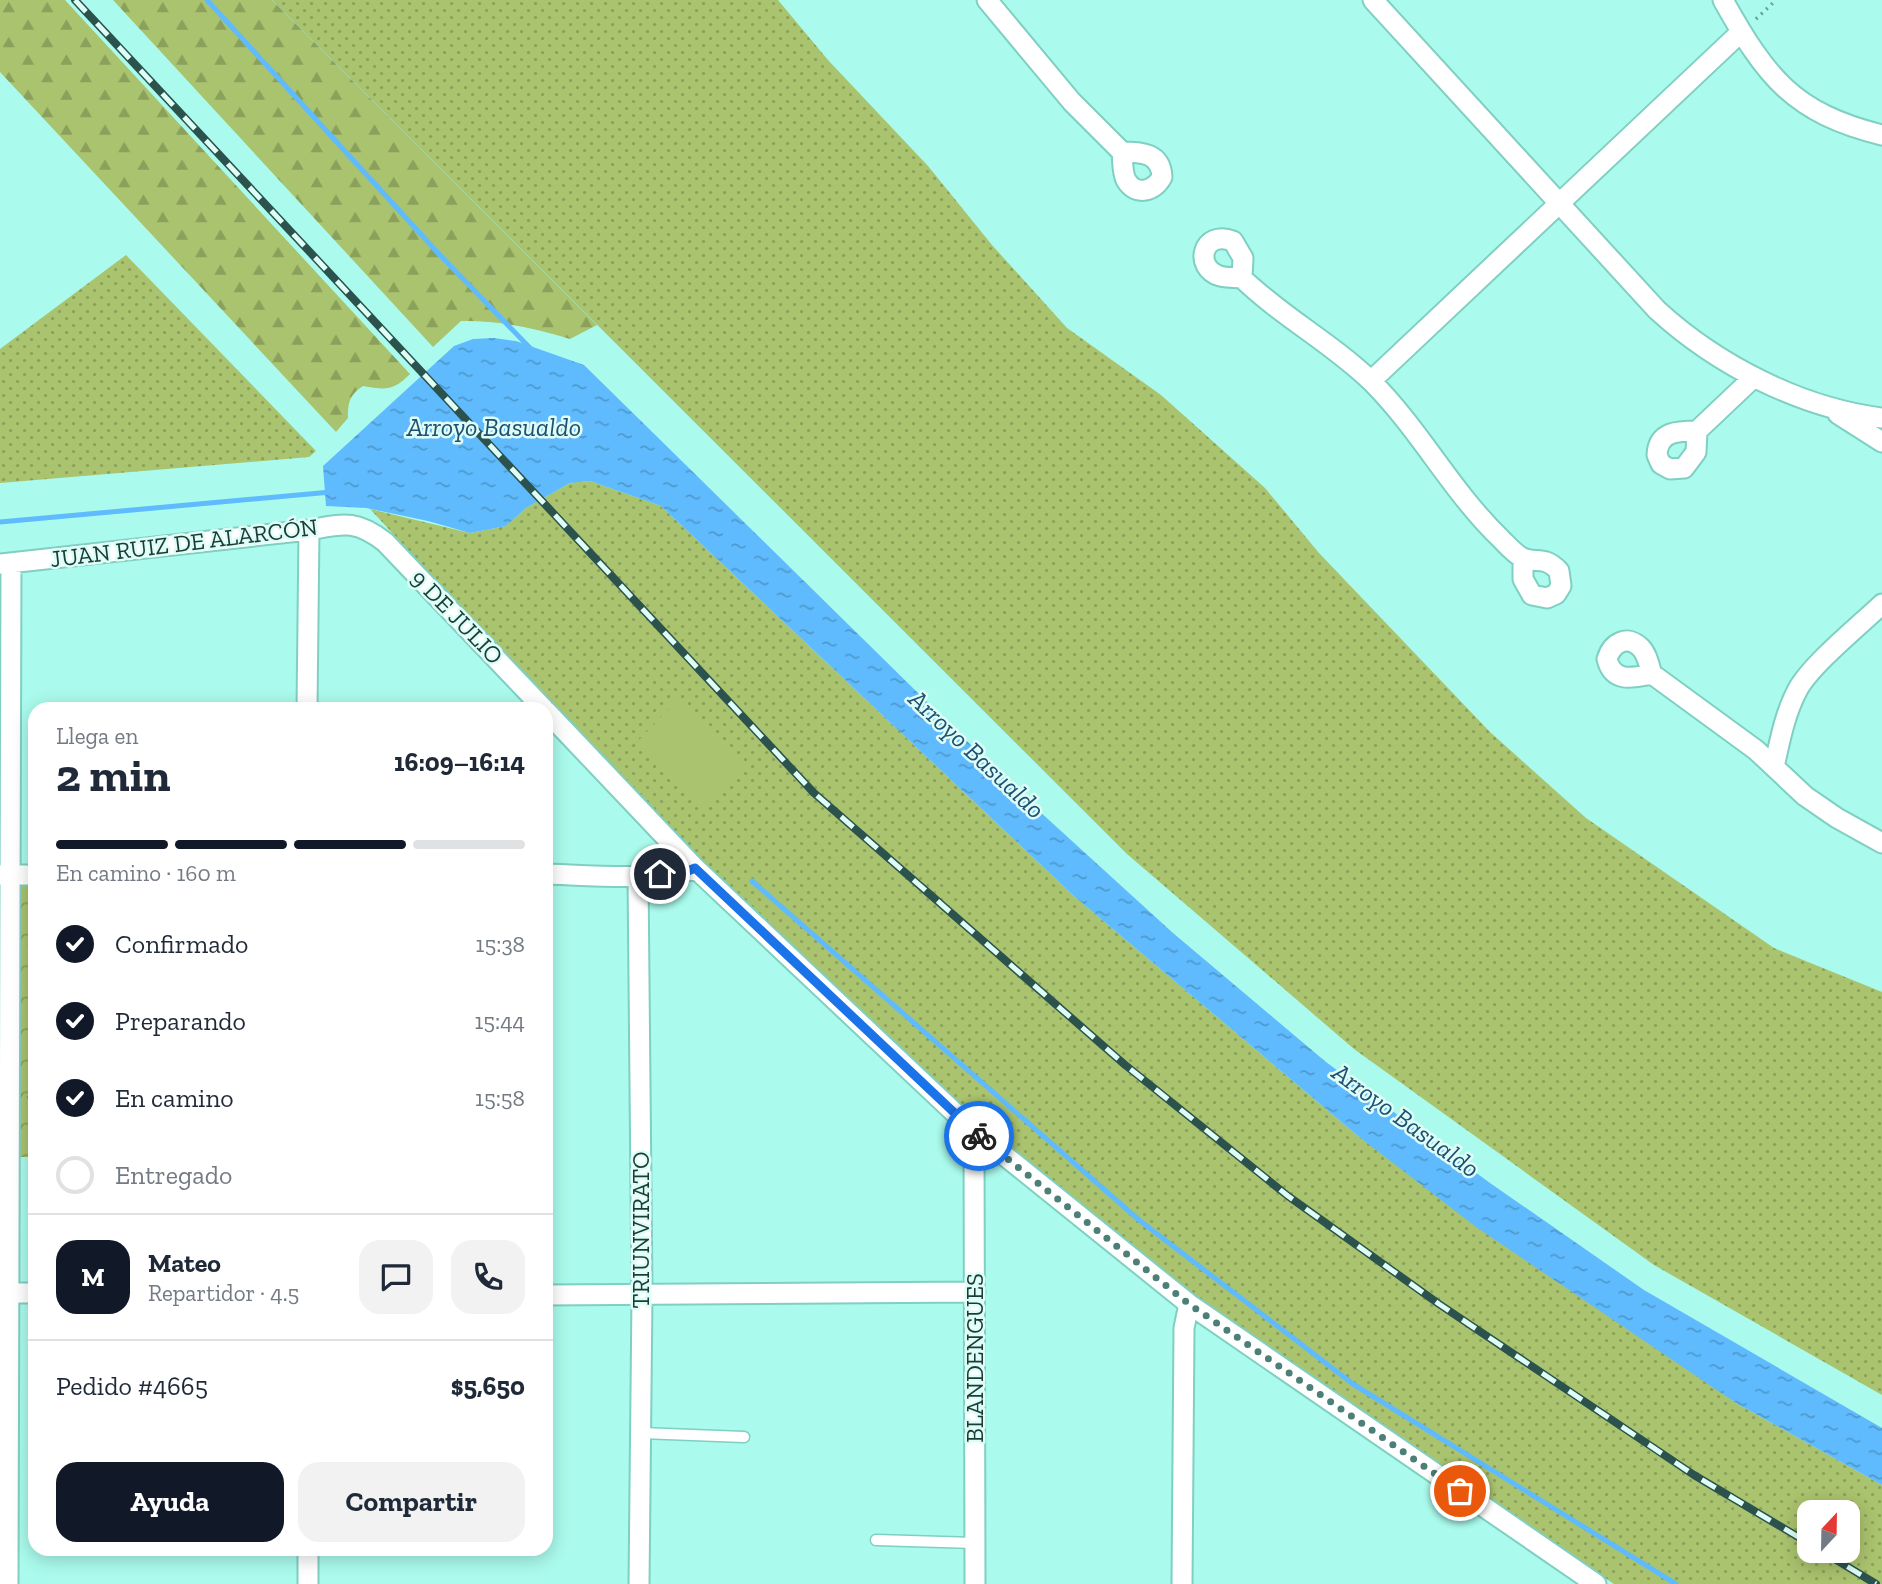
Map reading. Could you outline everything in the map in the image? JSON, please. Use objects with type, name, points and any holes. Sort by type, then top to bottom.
[{"type":"street","points":[[987,0],[1072,102],[1122,152]]},
{"type":"street","points":[[1373,0],[1657,310],[1679,330],[1706,350],[1754,378],[1819,403],[1882,418]]},
{"type":"street","points":[[1723,0],[1766,69],[1789,93],[1806,106],[1882,135]]},
{"type":"street","points":[[1371,381],[1562,204],[1741,32]]},
{"type":"street","points":[[1242,278],[1257,293],[1371,381],[1478,514],[1523,559]]},
{"type":"street","points":[[1697,431],[1754,378]]},
{"type":"street","points":[[1819,403],[1882,442]]},
{"type":"street","name":"JUAN RUIZ DE ALARCÓN","points":[[5,564],[345,524],[367,528]]},
{"type":"street","name":"9 DE JULIO","points":[[367,528],[385,542],[537,702]]},
{"type":"street","points":[[307,702],[309,530]]},
{"type":"street","points":[[5,564],[4,1293],[8,1584]]},
{"type":"street","points":[[1774,767],[1781,735],[1799,687],[1812,671],[1882,604]]},
{"type":"street","points":[[1651,674],[1756,750],[1815,803],[1856,830],[1882,843]]},
{"type":"street","name":"9 DE JULIO","points":[[553,718],[695,868],[974,1131],[1189,1304],[1596,1584]]},
{"type":"street","points":[[553,874],[638,875],[683,873],[695,868]]},
{"type":"street","points":[[6,875],[28,875]]},
{"type":"street","name":"TRIUNVIRATO","points":[[638,875],[642,1295],[639,1584]]},
{"type":"street","name":"BLANDENGUES","points":[[974,1131],[975,1584]]},
{"type":"street","points":[[553,1295],[975,1292]]},
{"type":"street","points":[[4,1293],[28,1293]]},
{"type":"street","points":[[1182,1584],[1184,1328],[1189,1304]]},
{"type":"street","points":[[308,1556],[308,1584]]},
{"type":"lane","points":[[641,1433],[744,1437]]},
{"type":"lane","points":[[876,1541],[975,1543]]},
{"type":"path","points":[[1741,32],[1776,0]]},
{"type":"green space","points":[[0,0],[65,0],[410,374],[399,384],[389,388],[363,386],[358,389],[350,400],[348,418],[336,432],[0,72]]},
{"type":"green space","points":[[113,0],[272,0],[597,325],[570,339],[516,325],[461,321],[433,347]]},
{"type":"green space","points":[[272,0],[778,0],[828,60],[928,166],[992,245],[1067,328],[1161,395],[1265,488],[1319,553],[1490,732],[1586,818],[1774,948],[1882,992],[1882,1395],[1654,1265],[1354,1049],[1127,854]]},
{"type":"green space","points":[[126,255],[316,451],[309,457],[0,483],[0,349]]},
{"type":"green space","points":[[590,481],[661,506],[1075,897],[1358,1136],[1736,1403],[1882,1485],[1882,1584],[1614,1584],[1180,1286],[978,1122],[716,881],[553,706],[553,702],[550,702],[370,509],[470,533],[506,526],[526,508],[570,483]]},
{"type":"green space","points":[[678,699],[745,764],[704,807],[637,742]]},
{"type":"green space","points":[[28,884],[28,1157],[14,1157],[19,886]]},
{"type":"water","name":"Arroyo Basualdo","points":[[473,339],[516,341],[584,365],[1027,800],[1173,933],[1326,1062],[1490,1183],[1644,1290],[1882,1428],[1882,1485],[1736,1403],[1476,1227],[1358,1136],[1075,897],[661,506],[590,481],[570,483],[526,508],[506,526],[470,533],[366,508],[326,506],[323,466],[454,346]]},
{"type":"waterway","points":[[207,0],[438,253],[531,349]]},
{"type":"waterway","name":"Arroyo Basualdo","points":[[0,522],[331,492]]},
{"type":"waterway","points":[[752,881],[1139,1220],[1353,1384],[1676,1584]]},
{"type":"railway","points":[[75,0],[814,793],[1124,1064],[1288,1196],[1439,1304],[1694,1475],[1797,1536]]},
{"type":"railway","points":[[1841,1563],[1876,1584]]},
{"type":"way so far","points":[[979,1136],[1189,1304],[1460,1491]]},
{"type":"route","points":[[660,874],[683,873],[695,868],[979,1136]]}]
